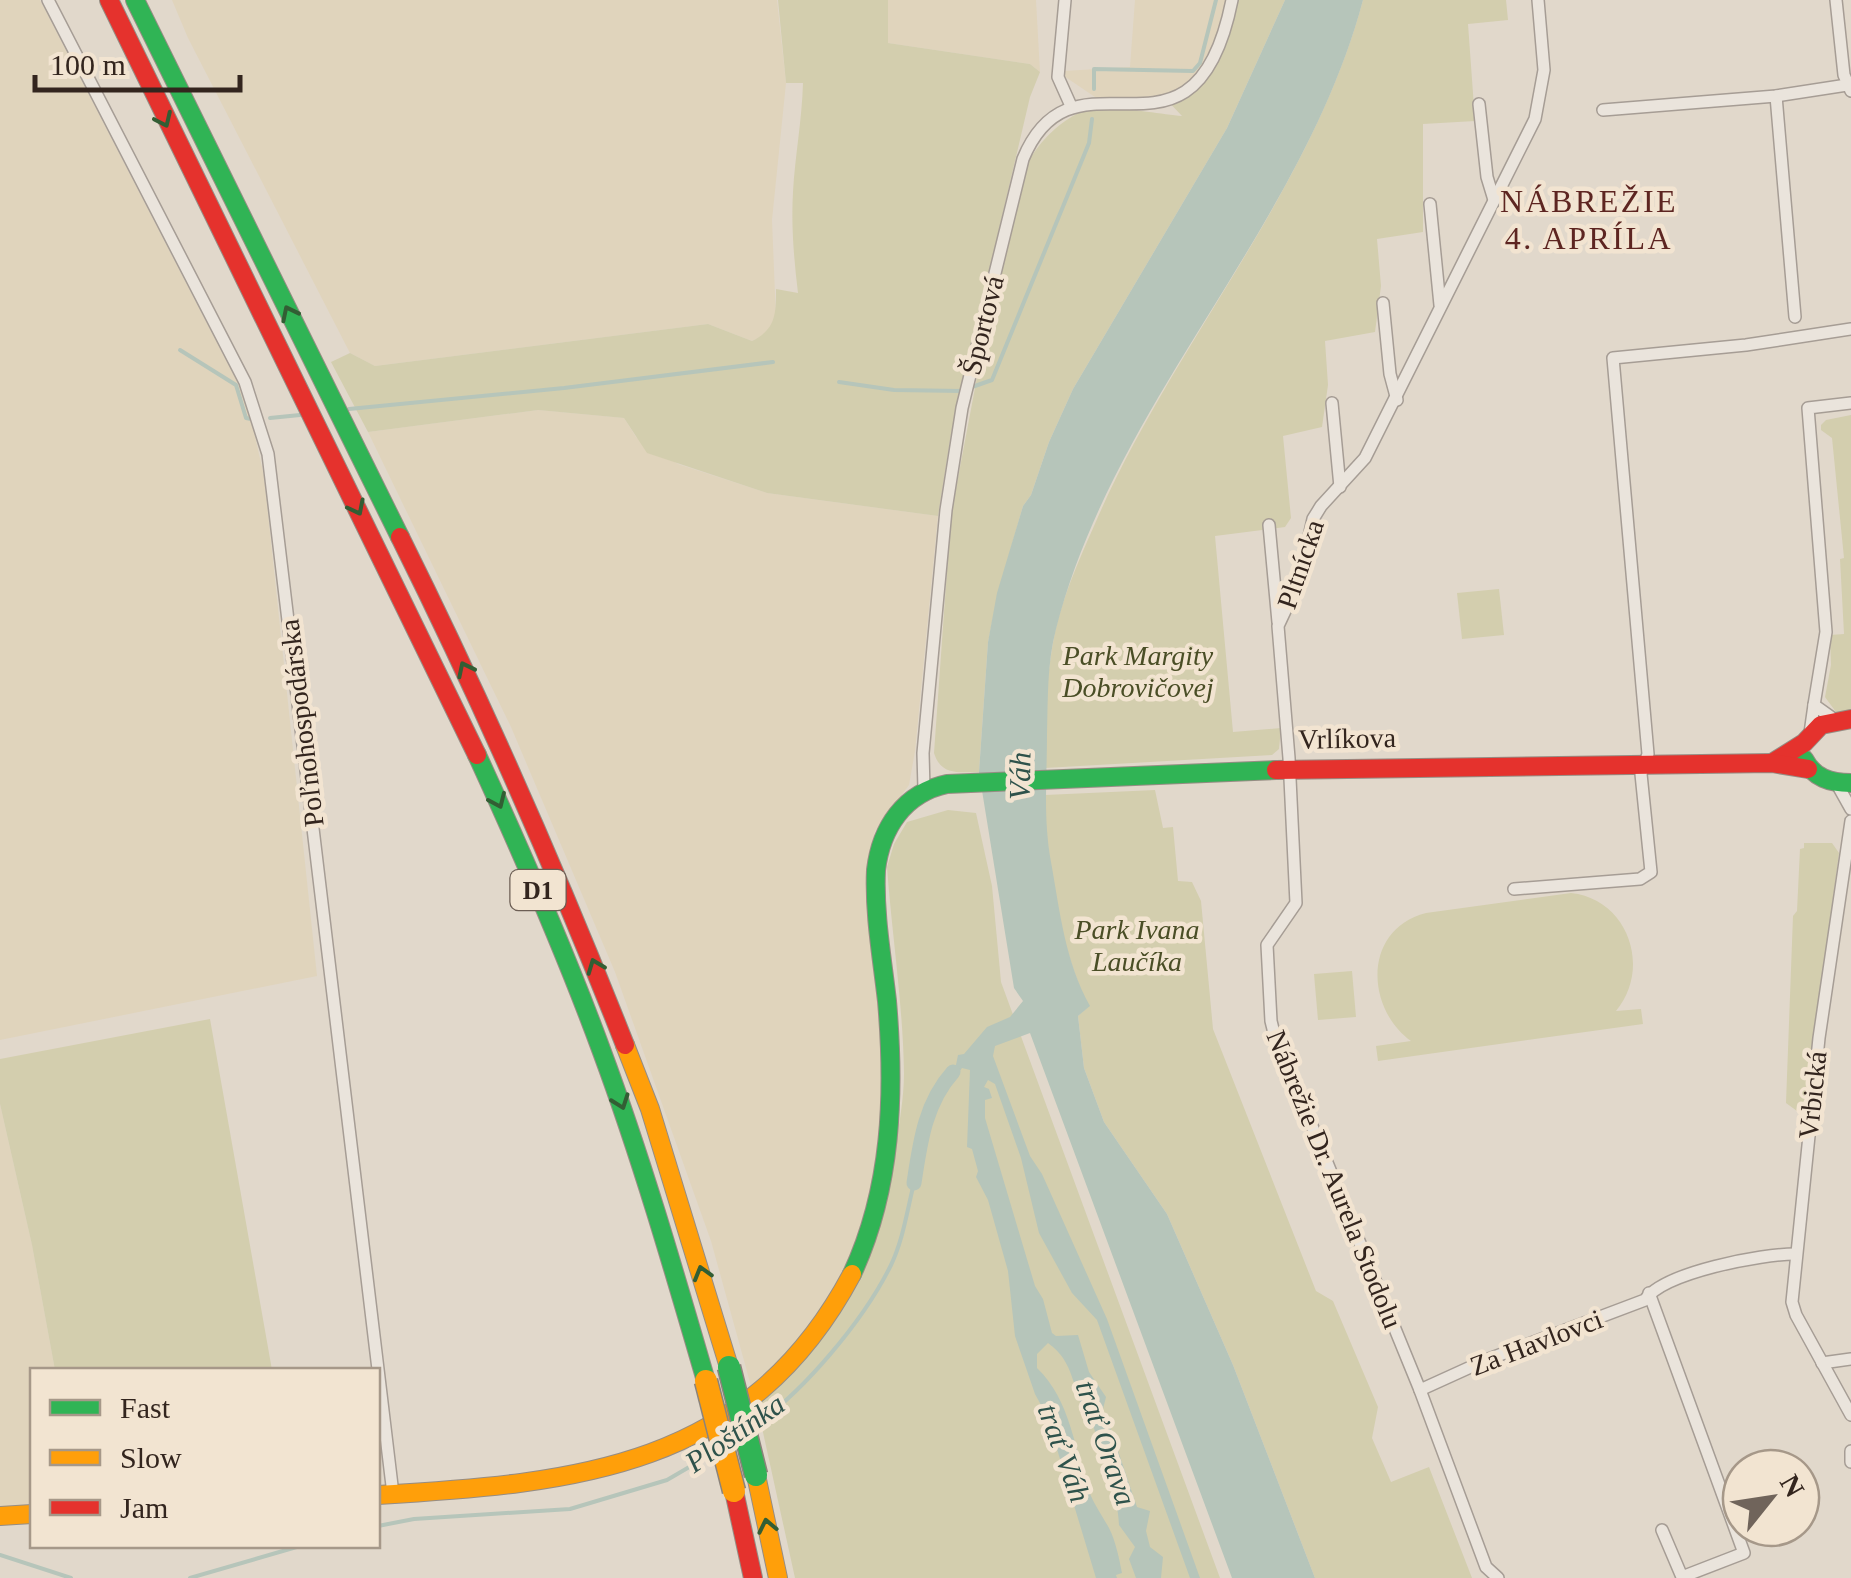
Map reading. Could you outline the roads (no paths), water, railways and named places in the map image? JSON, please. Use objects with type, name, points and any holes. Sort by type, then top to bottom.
[{"type":"main road","name":"D1","points":[[109,0],[179,153],[439,672],[564,952],[649,1185],[706,1381],[752,1578]]},
{"type":"main road","name":"D1","points":[[136,0],[466,670],[586,942],[656,1126],[729,1367],[778,1578]]},
{"type":"main road","points":[[1772,763],[1821,725],[1843,720]]},
{"type":"main road","points":[[1806,740],[1803,756],[1808,769]]},
{"type":"main road","name":"Vrlíkova","points":[[924,789],[962,783],[1290,769],[1772,763],[1808,769],[1844,783]]},
{"type":"main road","points":[[385,1494],[544,1482],[640,1458],[727,1416],[777,1378],[815,1336],[862,1252],[880,1195],[891,1079],[876,889],[878,855],[886,830],[897,814],[924,789]]},
{"type":"main road","points":[[0,1516],[30,1514]]},
{"type":"street","name":"Poľnohospodárska","points":[[48,0],[246,382],[268,454],[371,1368]]},
{"type":"street","points":[[1065,0],[1058,77],[1071,106],[1101,102],[1149,105],[1180,97],[1195,87],[1215,58],[1232,0]]},
{"type":"street","name":"Pltnícka","points":[[1290,769],[1278,626],[1299,582],[1313,520],[1365,458],[1397,400],[1538,109],[1544,70],[1538,0]]},
{"type":"street","points":[[1603,110],[1849,88],[1836,0]]},
{"type":"street","points":[[1776,96],[1795,317]]},
{"type":"street","points":[[1479,104],[1487,177],[1494,200]]},
{"type":"street","name":"Športová","points":[[924,789],[923,752],[946,510],[962,408],[1023,159],[1046,122],[1071,106]]},
{"type":"street","points":[[1430,204],[1441,307]]},
{"type":"street","points":[[1383,303],[1390,374],[1397,400]]},
{"type":"street","points":[[1514,889],[1640,880],[1648,876],[1651,866],[1641,774],[1647,764],[1613,358],[1851,329]]},
{"type":"street","name":"Pltnícka","points":[[1332,403],[1340,486]]},
{"type":"street","points":[[1806,740],[1826,632],[1808,408],[1851,403]]},
{"type":"street","points":[[1269,525],[1278,626]]},
{"type":"street","points":[[1814,705],[1843,720]]},
{"type":"street","name":"Nábrežie Dr. Aurela Stodolu","points":[[1290,769],[1296,903],[1267,945],[1271,1021],[1420,1390],[1486,1566],[1498,1578]]},
{"type":"street","points":[[1844,783],[1851,808]]},
{"type":"street","name":"Vrbická","points":[[1851,822],[1818,1038],[1792,1302],[1851,1415]]},
{"type":"street","name":"Za Havlovci","points":[[1420,1390],[1486,1360],[1645,1300],[1650,1293],[1684,1277],[1753,1256],[1795,1254]]},
{"type":"street","points":[[1650,1293],[1744,1553],[1682,1578],[1662,1530]]},
{"type":"street","points":[[1822,1363],[1851,1358]]},
{"type":"street","name":"Poľnohospodárska","points":[[380,1450],[385,1494]]},
{"type":"street","points":[[1851,1451],[1851,1462]]},
{"type":"water","points":[[1285,0],[1363,0],[1335,83],[1297,163],[1163,390],[1120,467],[1083,546],[1051,655],[1046,814],[1064,936],[1090,1006],[1078,1016],[1084,1068],[1104,1122],[1167,1214],[1233,1365],[1315,1578],[1232,1578],[1030,1033],[995,1046],[993,1056],[1030,1156],[1042,1174],[1107,1319],[1200,1578],[1190,1578],[1097,1320],[1072,1293],[1039,1233],[1021,1158],[995,1084],[988,1080],[984,1087],[992,1098],[985,1100],[985,1118],[1052,1333],[1078,1335],[1089,1372],[1106,1397],[1102,1413],[1106,1415],[1137,1507],[1150,1511],[1146,1531],[1150,1547],[1163,1557],[1161,1578],[1136,1578],[1129,1559],[1135,1547],[1119,1525],[1092,1421],[1094,1415],[1086,1415],[1068,1367],[1048,1343],[1037,1354],[1037,1368],[1065,1411],[1090,1494],[1111,1533],[1121,1567],[1117,1578],[1096,1578],[1047,1416],[1015,1336],[1008,1271],[988,1200],[976,1177],[972,1149],[967,1147],[970,1070],[962,1068],[944,1094],[939,1082],[956,1065],[958,1055],[964,1054],[987,1027],[1010,1017],[1023,1001],[1014,988],[979,772],[988,642],[997,593],[1023,506],[1031,495],[1073,389],[1227,128]]},
{"type":"waterway","points":[[1094,89],[1094,69],[1193,71],[1200,63],[1216,0]]},
{"type":"waterway","points":[[972,387],[992,380],[1089,143],[1092,119]]},
{"type":"waterway","points":[[180,350],[236,385],[246,418],[251,419]]},
{"type":"waterway","points":[[349,409],[773,362]]},
{"type":"waterway","points":[[839,382],[894,390],[963,391]]},
{"type":"waterway","points":[[270,418],[300,415]]},
{"type":"waterway","points":[[914,1183],[930,1110],[953,1072]]},
{"type":"waterway","name":"Ploštínka","points":[[752,1427],[811,1375],[865,1309],[895,1255],[914,1183]]},
{"type":"waterway","name":"Ploštínka","points":[[380,1526],[414,1519],[570,1509],[667,1480],[715,1452]]},
{"type":"waterway","name":"Ploštínka","points":[[190,1578],[293,1548]]},
{"type":"waterway","name":"Ploštínka","points":[[0,1555],[71,1578]]},
{"type":"district","name":"NÁBREŽIE 4. APRÍLA","points":[[1589,220]]},
{"type":"park label","name":"Park Margity Dobrovičovej","points":[[1138,671]]},
{"type":"park label","name":"Park Ivana Laučíka","points":[[1137,945]]},
{"type":"water label","name":"Váh","points":[[1020,776]]},
{"type":"water label","name":"trať Orava","points":[[1106,1443]]},
{"type":"water label","name":"trať Váh","points":[[1064,1453]]}]
